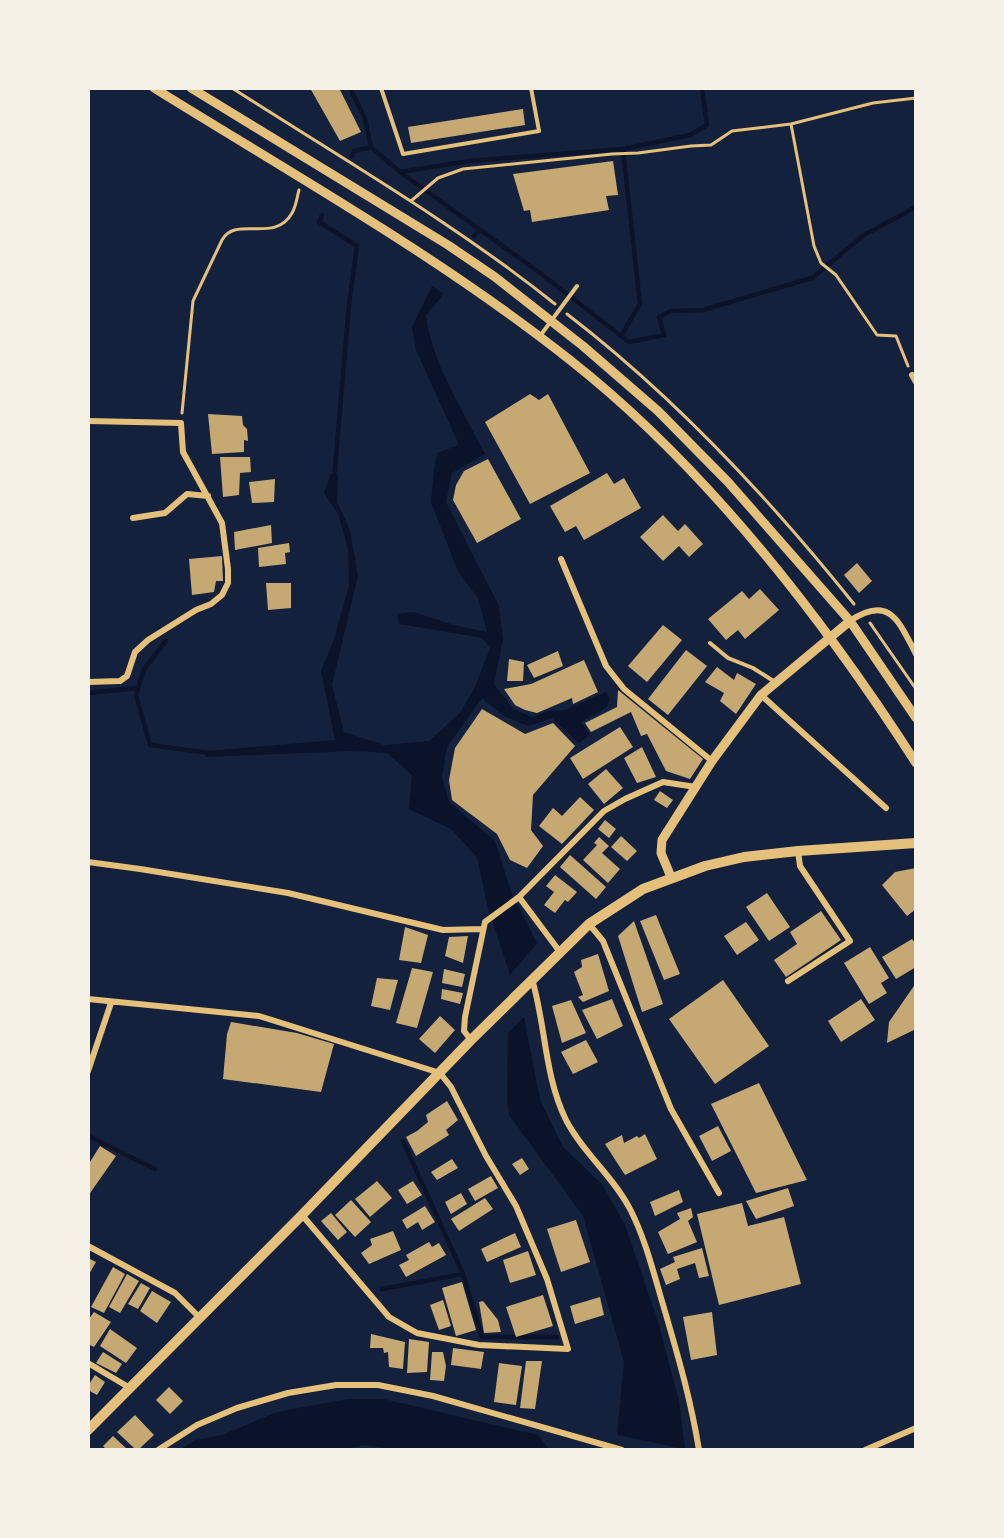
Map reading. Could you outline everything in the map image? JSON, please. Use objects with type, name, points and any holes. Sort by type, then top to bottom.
[{"type":"main road","points":[[88,1430],[201,1318],[471,1040],[589,924],[643,889],[705,866],[744,857],[798,851],[915,843]]},
{"type":"street","points":[[154,88],[438,264],[484,295],[571,361],[645,425],[714,495],[830,636],[915,763]]},
{"type":"street","points":[[191,88],[448,245],[495,277],[584,346],[666,419],[728,482],[850,621],[915,718]]},
{"type":"street","points":[[88,421],[181,423],[183,452],[222,523],[228,569],[228,583],[222,594],[211,604],[196,610],[148,640],[135,652],[127,676],[120,681],[88,682]]},
{"type":"street","points":[[133,518],[165,513],[187,494],[208,496]]},
{"type":"street","points":[[561,559],[606,666],[624,689],[712,761]]},
{"type":"street","points":[[671,878],[661,853],[662,840],[712,761],[761,695],[850,621],[862,613],[877,609],[890,612],[902,628],[915,654]]},
{"type":"street","points":[[761,695],[886,808]]},
{"type":"street","points":[[471,1040],[464,1031],[465,1017],[485,922],[519,897],[604,812],[625,799],[663,782],[696,787]]},
{"type":"street","points":[[788,981],[850,941],[800,866],[798,851]]},
{"type":"street","points":[[88,862],[288,893],[443,930],[482,929]]},
{"type":"street","points":[[519,897],[560,952]]},
{"type":"street","points":[[589,924],[603,941],[671,1108],[719,1192]]},
{"type":"street","points":[[532,979],[538,1002],[549,1073],[566,1120],[580,1142],[617,1187],[630,1210],[645,1247],[692,1406],[699,1449]]},
{"type":"street","points":[[88,999],[259,1017],[440,1073],[451,1087],[486,1156],[516,1206],[547,1279],[568,1349],[479,1345],[417,1333],[389,1317],[302,1215]]},
{"type":"street","points":[[88,1071],[111,1003]]},
{"type":"street","points":[[88,1246],[175,1293],[201,1318]]},
{"type":"street","points":[[88,1363],[130,1388]]},
{"type":"street","points":[[158,1449],[197,1425],[237,1408],[288,1393],[347,1385],[378,1385],[433,1396],[622,1449]]},
{"type":"street","points":[[865,1449],[915,1428]]},
{"type":"lane","points":[[381,88],[403,154],[539,131],[531,88]]},
{"type":"lane","points":[[540,337],[577,286]]},
{"type":"lane","points":[[710,643],[728,658],[753,668],[776,682]]},
{"type":"path","points":[[232,88],[411,201],[517,274],[560,308]]},
{"type":"path","points":[[411,201],[438,178],[463,170],[711,145],[732,131],[791,124],[873,103],[915,98]]},
{"type":"path","points":[[791,124],[814,246],[821,263],[836,275],[876,335],[896,336],[914,379]]},
{"type":"path","points":[[181,423],[193,301],[222,240],[226,233],[236,229],[267,230],[283,225],[292,213],[302,180]]},
{"type":"path","points":[[870,623],[915,689]]},
{"type":"water","points":[[432,286],[444,294],[426,315],[429,333],[442,369],[485,454],[452,473],[446,502],[499,606],[503,639],[494,684],[513,709],[532,717],[548,711],[565,710],[606,692],[610,699],[607,707],[581,722],[590,735],[579,743],[552,718],[528,726],[504,716],[482,698],[447,747],[442,777],[449,802],[495,841],[512,894],[537,943],[510,975],[487,905],[477,857],[451,829],[409,809],[412,775],[387,753],[356,751],[205,757],[206,751],[335,740],[321,671],[333,642],[349,586],[348,549],[338,514],[324,493],[331,473],[338,475],[337,502],[350,530],[358,576],[332,685],[344,732],[384,745],[429,741],[460,713],[475,687],[490,648],[482,638],[399,624],[397,614],[414,612],[454,625],[487,632],[478,598],[458,572],[431,502],[437,453],[459,445],[416,350],[412,327]]},
{"type":"water","points":[[524,1017],[540,1100],[563,1147],[602,1184],[625,1225],[657,1318],[679,1401],[685,1449],[617,1435],[624,1362],[583,1216],[509,1115],[507,1100],[508,1033]]},
{"type":"water","points":[[348,1399],[384,1399],[538,1435],[549,1449],[387,1450],[357,1446],[348,1450],[180,1449],[196,1440],[222,1435],[277,1412]]},
{"type":"building","points":[[310,88],[339,88],[361,132],[340,141]]},
{"type":"building","points":[[523,109],[525,125],[411,143],[408,127]]},
{"type":"building","points":[[613,161],[618,195],[606,196],[609,210],[532,222],[530,210],[524,211],[513,174]]},
{"type":"building","points":[[530,394],[539,400],[548,394],[590,473],[530,504],[485,422]]},
{"type":"building","points":[[208,414],[242,416],[243,425],[247,429],[248,441],[244,440],[244,452],[212,454]]},
{"type":"building","points":[[220,457],[250,457],[251,472],[240,473],[239,495],[223,497]]},
{"type":"building","points":[[488,459],[521,519],[477,543],[453,500],[456,485],[464,471]]},
{"type":"building","points":[[607,473],[614,484],[624,478],[641,508],[584,540],[576,526],[565,532],[550,506]]},
{"type":"building","points":[[275,479],[274,502],[252,503],[249,482]]},
{"type":"building","points":[[663,515],[678,531],[685,524],[703,544],[689,557],[679,546],[663,561],[640,537]]},
{"type":"building","points":[[271,525],[272,543],[235,550],[234,532]]},
{"type":"building","points":[[289,543],[290,552],[285,553],[286,564],[259,567],[258,548]]},
{"type":"building","points":[[222,556],[223,581],[216,581],[214,592],[192,595],[189,559]]},
{"type":"building","points":[[857,563],[872,581],[859,593],[844,575]]},
{"type":"building","points":[[266,583],[291,583],[291,608],[268,610]]},
{"type":"building","points":[[760,589],[779,610],[745,639],[738,630],[726,640],[708,619],[742,591],[749,599]]},
{"type":"building","points":[[663,625],[682,640],[647,682],[628,666]]},
{"type":"building","points":[[686,650],[707,666],[668,715],[648,699]]},
{"type":"building","points":[[558,651],[563,666],[534,678],[527,665]]},
{"type":"building","points":[[509,659],[524,662],[523,681],[507,681]]},
{"type":"building","points":[[584,660],[598,692],[573,704],[572,698],[537,713],[515,705],[504,689],[531,684]]},
{"type":"building","points":[[717,667],[734,680],[737,673],[756,684],[736,714],[720,701],[724,693],[705,682]]},
{"type":"building","points":[[618,690],[703,759],[690,779],[666,771],[647,734],[641,736],[631,712],[591,732],[585,723],[617,707]]},
{"type":"building","points":[[482,709],[525,734],[553,723],[575,746],[533,795],[531,830],[543,846],[527,868],[510,860],[497,834],[452,800],[449,780],[455,748]]},
{"type":"building","points":[[620,727],[633,747],[583,779],[570,758]]},
{"type":"building","points":[[642,747],[656,777],[637,783],[624,758]]},
{"type":"building","points":[[606,769],[623,788],[604,804],[588,784]]},
{"type":"building","points":[[660,791],[673,800],[667,808],[654,800]]},
{"type":"building","points":[[580,797],[594,810],[562,844],[539,826],[553,808],[562,816]]},
{"type":"building","points":[[605,820],[616,829],[609,838],[598,829]]},
{"type":"building","points":[[621,836],[637,851],[627,861],[611,847]]},
{"type":"building","points":[[599,837],[609,846],[602,853],[620,869],[608,883],[583,860],[597,845],[594,843]]},
{"type":"building","points":[[570,855],[606,887],[596,899],[560,867]]},
{"type":"building","points":[[916,868],[916,909],[907,916],[882,885],[895,872]]},
{"type":"building","points":[[555,875],[577,892],[568,902],[565,900],[555,913],[544,905],[554,892],[546,886]]},
{"type":"building","points":[[767,893],[790,927],[769,941],[746,907]]},
{"type":"building","points":[[821,911],[841,940],[786,977],[774,960],[797,944],[790,932]]},
{"type":"building","points":[[656,915],[680,974],[664,980],[640,921]]},
{"type":"building","points":[[634,921],[663,1004],[642,1012],[618,936]]},
{"type":"building","points":[[746,922],[759,940],[737,955],[724,936]]},
{"type":"building","points":[[405,927],[428,935],[421,963],[399,960]]},
{"type":"building","points":[[468,936],[463,963],[445,956],[449,937]]},
{"type":"building","points":[[912,939],[916,944],[916,967],[896,979],[882,957]]},
{"type":"building","points":[[870,947],[889,978],[881,983],[887,993],[869,1004],[844,963]]},
{"type":"building","points":[[598,954],[609,991],[583,1002],[578,997],[583,995],[574,972],[582,967],[581,960]]},
{"type":"building","points":[[412,968],[433,972],[417,1028],[396,1023]]},
{"type":"building","points":[[444,969],[465,974],[462,987],[442,983]]},
{"type":"building","points":[[377,978],[398,980],[390,1010],[371,1006]]},
{"type":"building","points":[[723,980],[769,1046],[715,1084],[669,1019]]},
{"type":"building","points":[[916,983],[916,1029],[887,1043],[889,1022]]},
{"type":"building","points":[[442,989],[463,993],[460,1004],[441,999]]},
{"type":"building","points":[[612,999],[623,1026],[597,1039],[582,1010]]},
{"type":"building","points":[[861,999],[875,1020],[841,1042],[828,1021]]},
{"type":"building","points":[[571,1000],[586,1033],[562,1043],[552,1006]]},
{"type":"building","points":[[440,1016],[455,1030],[435,1053],[419,1039]]},
{"type":"building","points":[[231,1022],[297,1033],[334,1044],[321,1092],[223,1079],[227,1034]]},
{"type":"building","points":[[586,1040],[598,1062],[573,1074],[561,1052]]},
{"type":"building","points":[[759,1083],[807,1180],[756,1193],[711,1104]]},
{"type":"building","points":[[447,1101],[458,1120],[446,1130],[449,1135],[416,1156],[406,1137],[428,1122],[426,1115]]},
{"type":"building","points":[[718,1126],[731,1151],[712,1161],[699,1136]]},
{"type":"building","points":[[645,1134],[657,1159],[625,1175],[605,1144],[622,1135],[624,1143]]},
{"type":"building","points":[[100,1146],[116,1156],[88,1196],[88,1165]]},
{"type":"building","points":[[522,1158],[529,1169],[520,1175],[512,1164]]},
{"type":"building","points":[[452,1159],[458,1168],[437,1180],[431,1172]]},
{"type":"building","points":[[491,1176],[498,1188],[475,1201],[468,1189]]},
{"type":"building","points":[[377,1181],[392,1198],[370,1217],[355,1199]]},
{"type":"building","points":[[413,1181],[422,1195],[407,1204],[398,1190]]},
{"type":"building","points":[[788,1188],[794,1206],[756,1219],[746,1201]]},
{"type":"building","points":[[679,1190],[683,1202],[655,1216],[650,1202]]},
{"type":"building","points":[[461,1193],[467,1204],[451,1214],[445,1202]]},
{"type":"building","points":[[485,1198],[493,1209],[459,1231],[451,1219]]},
{"type":"building","points":[[351,1200],[371,1222],[355,1237],[335,1215]]},
{"type":"building","points":[[742,1203],[748,1226],[784,1217],[801,1284],[719,1305],[697,1214]]},
{"type":"building","points":[[425,1206],[435,1222],[422,1230],[418,1222],[407,1229],[402,1220]]},
{"type":"building","points":[[691,1208],[693,1217],[688,1221],[697,1242],[668,1254],[658,1232],[680,1219],[677,1213]]},
{"type":"building","points":[[331,1213],[347,1232],[338,1240],[321,1221]]},
{"type":"building","points":[[576,1220],[590,1262],[561,1272],[547,1229]]},
{"type":"building","points":[[393,1231],[401,1250],[369,1264],[361,1253],[372,1245],[370,1239]]},
{"type":"building","points":[[515,1233],[521,1247],[487,1262],[481,1249]]},
{"type":"building","points":[[429,1242],[432,1247],[439,1243],[446,1255],[406,1277],[399,1265],[409,1260],[406,1255]]},
{"type":"building","points":[[702,1248],[709,1276],[699,1278],[695,1263],[677,1269],[680,1279],[666,1285],[660,1269],[675,1262],[673,1257]]},
{"type":"building","points":[[528,1251],[536,1275],[510,1283],[503,1260]]},
{"type":"building","points":[[88,1258],[96,1262],[88,1276]]},
{"type":"building","points":[[113,1267],[125,1274],[104,1313],[91,1307]]},
{"type":"building","points":[[127,1274],[139,1281],[120,1313],[109,1307]]},
{"type":"building","points":[[462,1282],[476,1330],[456,1336],[442,1288]]},
{"type":"building","points":[[141,1283],[150,1288],[138,1309],[128,1304]]},
{"type":"building","points":[[152,1291],[171,1302],[157,1323],[140,1311]]},
{"type":"building","points":[[543,1295],[553,1326],[516,1337],[506,1307]]},
{"type":"building","points":[[600,1297],[604,1315],[575,1324],[570,1306]]},
{"type":"building","points":[[443,1300],[451,1326],[439,1330],[430,1305]]},
{"type":"building","points":[[483,1301],[498,1320],[501,1332],[484,1333],[479,1302]]},
{"type":"building","points":[[94,1312],[111,1322],[94,1347],[88,1344],[88,1320]]},
{"type":"building","points":[[712,1312],[717,1355],[691,1360],[683,1317]]},
{"type":"building","points":[[110,1329],[137,1348],[126,1363],[100,1346]]},
{"type":"building","points":[[371,1334],[405,1342],[403,1369],[389,1367],[388,1352],[384,1353],[383,1348],[370,1348]]},
{"type":"building","points":[[409,1339],[429,1342],[427,1372],[407,1373]]},
{"type":"building","points":[[453,1348],[484,1352],[481,1369],[451,1365]]},
{"type":"building","points":[[103,1352],[122,1364],[116,1373],[96,1363]]},
{"type":"building","points":[[432,1352],[443,1352],[446,1366],[444,1381],[430,1380]]},
{"type":"building","points":[[526,1361],[542,1361],[535,1409],[520,1408]]},
{"type":"building","points":[[499,1363],[522,1366],[516,1405],[494,1402]]},
{"type":"building","points":[[95,1375],[105,1382],[97,1395],[88,1390]]},
{"type":"building","points":[[169,1387],[183,1401],[170,1414],[156,1400]]},
{"type":"building","points":[[135,1415],[154,1435],[138,1450],[117,1432]]},
{"type":"building","points":[[113,1436],[128,1450],[107,1450],[103,1446]]},
{"type":"waterway","points":[[350,88],[365,119],[371,147],[400,172],[540,273],[629,342],[664,335],[659,317],[671,311],[703,310],[812,278],[864,235],[916,207]]},
{"type":"waterway","points":[[400,172],[469,161],[623,149],[690,135],[707,125],[702,88]]},
{"type":"waterway","points":[[352,156],[354,151],[371,147]]},
{"type":"waterway","points":[[621,336],[640,304],[623,150]]},
{"type":"waterway","points":[[322,215],[319,222],[357,246],[349,305],[334,480]]},
{"type":"waterway","points":[[474,236],[479,229]]},
{"type":"waterway","points":[[166,641],[144,669],[136,695],[150,745],[209,753]]},
{"type":"waterway","points":[[88,693],[138,688]]},
{"type":"waterway","points":[[88,1136],[155,1169]]},
{"type":"waterway","points":[[403,1141],[463,1274],[482,1337],[557,1337]]},
{"type":"waterway","points":[[382,1289],[463,1274]]}]
